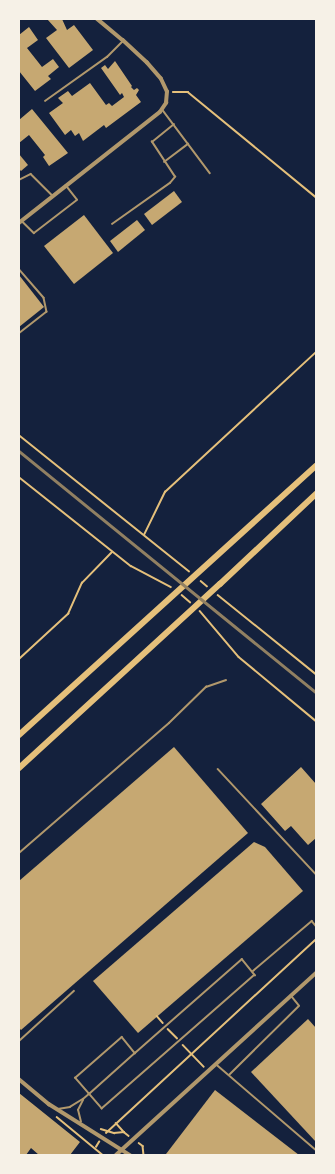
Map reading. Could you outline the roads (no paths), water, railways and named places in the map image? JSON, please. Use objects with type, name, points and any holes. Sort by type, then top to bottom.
[{"type":"highway","points":[[19,735],[316,466]]},
{"type":"highway","points":[[19,768],[316,494]]},
{"type":"street","points":[[21,222],[162,109],[166,103],[167,92],[161,79],[123,40],[96,19]]},
{"type":"street","points":[[116,1155],[316,973]]},
{"type":"street","points":[[19,1079],[57,1109],[130,1155]]},
{"type":"lane","points":[[45,101],[107,57],[123,40]]},
{"type":"lane","points":[[162,109],[210,174]]},
{"type":"lane","points":[[112,224],[170,183],[175,177],[152,142],[174,124]]},
{"type":"lane","points":[[164,162],[188,144]]},
{"type":"lane","points":[[19,180],[31,174],[53,196]]},
{"type":"lane","points":[[21,222],[34,233],[77,200],[66,186]]},
{"type":"lane","points":[[19,269],[44,298],[47,312],[19,334]]},
{"type":"lane","points":[[19,853],[163,728],[206,688],[226,680]]},
{"type":"lane","points":[[218,768],[316,874]]},
{"type":"lane","points":[[253,971],[312,921],[316,926]]},
{"type":"lane","points":[[57,1109],[70,1107],[83,1099],[89,1094],[135,1053],[242,960],[253,971],[255,975],[102,1109],[89,1094],[75,1078],[122,1037],[135,1053]]},
{"type":"lane","points":[[19,1041],[74,991]]},
{"type":"lane","points":[[229,1075],[299,1006],[291,996]]},
{"type":"lane","points":[[216,1064],[316,1150]]},
{"type":"lane","points":[[83,1099],[78,1110],[80,1120],[84,1126]]},
{"type":"railway","points":[[19,451],[316,692]]}]
